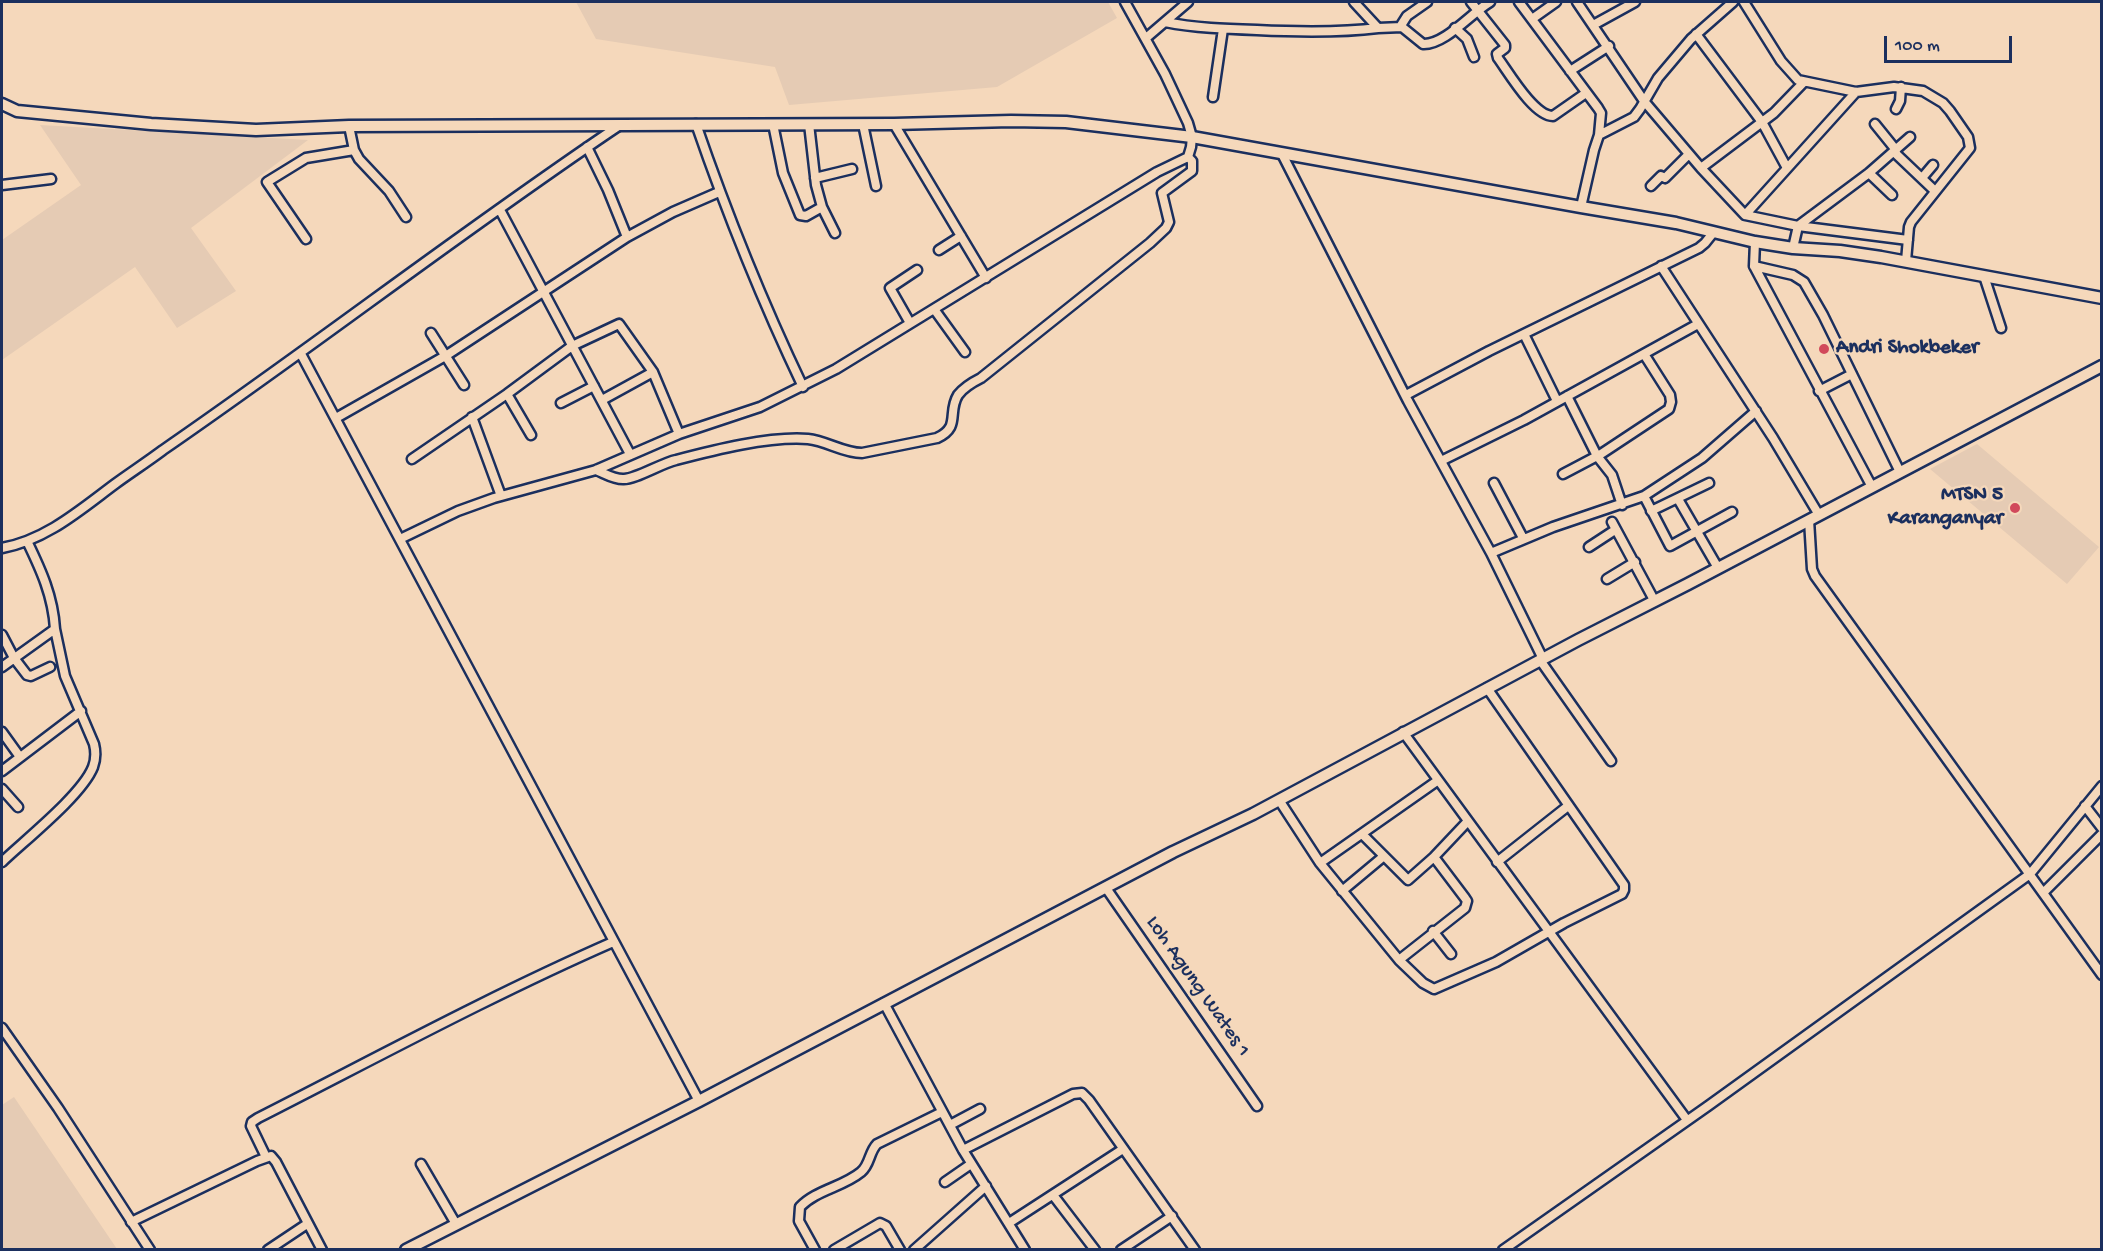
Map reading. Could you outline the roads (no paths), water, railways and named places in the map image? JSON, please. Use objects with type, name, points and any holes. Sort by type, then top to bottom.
[{"type":"main road","points":[[2,104],[17,111],[227,129],[349,126],[1066,122],[1191,135],[1282,154],[1676,223],[1755,242],[1796,236],[1840,250],[1906,259],[2102,298]]},
{"type":"main road","points":[[406,1250],[699,1101],[1279,800],[1403,732],[2100,368]]},
{"type":"street","points":[[400,539],[458,511],[501,496],[596,470],[679,434],[760,407],[803,387],[986,278],[1157,172],[1188,157],[1191,135],[1180,103],[1125,2]]},
{"type":"street","points":[[1146,38],[1186,2]]},
{"type":"street","points":[[1400,27],[1407,16],[1427,2]]},
{"type":"street","points":[[1165,22],[1223,29],[1331,32],[1400,27],[1423,44],[1427,44],[1437,41],[1455,28],[1474,5],[1490,2]]},
{"type":"street","points":[[1519,2],[1601,113],[1599,135],[1581,205]]},
{"type":"street","points":[[1532,19],[1556,2]]},
{"type":"street","points":[[1577,2],[1595,24],[1644,101],[1745,215],[1796,236],[1908,240]]},
{"type":"street","points":[[1595,24],[1635,2]]},
{"type":"street","points":[[1599,135],[1634,117],[1658,78],[1696,33],[1733,2]]},
{"type":"street","points":[[1744,2],[1781,61],[1791,73],[1804,82],[1856,92],[1901,87],[1923,91],[1942,103],[1968,137],[1970,148],[1911,222],[1906,259]]},
{"type":"street","points":[[1359,3],[1378,28]]},
{"type":"street","points":[[1474,5],[1505,45],[1505,48],[1497,54],[1498,58],[1527,98],[1540,111],[1553,117],[1586,93]]},
{"type":"street","points":[[1455,28],[1467,39],[1474,57]]},
{"type":"street","points":[[1213,97],[1223,29]]},
{"type":"street","points":[[1696,33],[1762,122],[1787,168]]},
{"type":"street","points":[[1569,71],[1609,46]]},
{"type":"street","points":[[1701,168],[1781,107],[1804,82]]},
{"type":"street","points":[[1896,109],[1900,101],[1901,87]]},
{"type":"street","points":[[1745,215],[1856,92]]},
{"type":"street","points":[[696,124],[719,192],[762,299],[803,387]]},
{"type":"street","points":[[773,124],[783,173],[800,215],[806,216],[822,207]]},
{"type":"street","points":[[809,124],[815,178],[822,207],[835,233]]},
{"type":"street","points":[[863,124],[876,186]]},
{"type":"street","points":[[894,124],[986,278]]},
{"type":"street","points":[[1875,124],[1895,151],[1935,191]]},
{"type":"street","points":[[2,548],[27,541],[82,510],[122,479],[301,354],[404,277],[620,125]]},
{"type":"street","points":[[349,126],[358,159],[389,191],[406,216]]},
{"type":"street","points":[[1796,236],[1910,137]]},
{"type":"street","points":[[586,147],[608,190],[627,237]]},
{"type":"street","points":[[306,239],[267,182],[306,158],[354,150]]},
{"type":"street","points":[[1282,154],[1406,395],[1491,553],[1542,659],[1611,762]]},
{"type":"street","points":[[1651,186],[1660,176],[1665,178],[1689,154]]},
{"type":"street","points":[[596,470],[614,478],[628,479],[663,463],[778,439],[812,439],[854,453],[862,453],[944,435],[952,426],[954,404],[964,388],[981,378],[1166,228],[1169,219],[1162,193],[1192,171],[1192,161],[1188,157]]},
{"type":"street","points":[[1922,178],[1933,165]]},
{"type":"street","points":[[815,178],[852,168]]},
{"type":"street","points":[[1869,173],[1892,195]]},
{"type":"street","points":[[2,185],[51,179]]},
{"type":"street","points":[[336,418],[447,355],[627,237],[673,212],[719,192]]},
{"type":"street","points":[[500,210],[630,454]]},
{"type":"street","points":[[1406,395],[1699,248],[1713,233]]},
{"type":"street","points":[[939,249],[961,236]]},
{"type":"street","points":[[1755,242],[1754,266],[1872,487]]},
{"type":"street","points":[[1661,266],[1756,411],[1814,517],[1812,569],[1815,576],[2102,975]]},
{"type":"street","points":[[1754,266],[1793,275],[1803,280],[1823,315],[1900,471]]},
{"type":"street","points":[[910,323],[890,288],[917,270]]},
{"type":"street","points":[[1984,276],[2001,328]]},
{"type":"street","points":[[934,309],[965,352]]},
{"type":"street","points":[[412,459],[572,346],[619,324],[653,372],[679,434]]},
{"type":"street","points":[[1441,460],[1568,396],[1698,324]]},
{"type":"street","points":[[431,333],[464,385]]},
{"type":"street","points":[[1524,334],[1557,401]]},
{"type":"street","points":[[301,354],[699,1101]]},
{"type":"street","points":[[1563,474],[1597,456],[1664,413],[1671,404],[1670,395],[1644,354]]},
{"type":"street","points":[[602,400],[653,372]]},
{"type":"street","points":[[1820,392],[1852,374]]},
{"type":"street","points":[[561,403],[594,386]]},
{"type":"street","points":[[507,394],[531,435]]},
{"type":"street","points":[[1568,396],[1597,456],[1612,475],[1622,505]]},
{"type":"street","points":[[1491,553],[1523,538],[1644,496],[1702,459],[1756,411]]},
{"type":"street","points":[[472,417],[501,496]]},
{"type":"street","points":[[1494,483],[1523,538]]},
{"type":"street","points":[[1651,511],[1709,483]]},
{"type":"street","points":[[1644,496],[1670,546],[1732,512]]},
{"type":"street","points":[[1678,499],[1718,568]]},
{"type":"street","points":[[1589,547],[1613,526],[1654,600]]},
{"type":"street","points":[[2,862],[63,804],[90,773],[96,755],[94,744],[65,676],[55,629],[54,611],[45,577],[27,541]]},
{"type":"street","points":[[1607,579],[1635,562]]},
{"type":"street","points":[[2,667],[55,629]]},
{"type":"street","points":[[2,635],[14,658],[30,676],[50,667]]},
{"type":"street","points":[[1279,800],[1320,863],[1342,891],[1399,960],[1423,983],[1434,989],[1496,962],[1613,899],[1624,890],[1624,885],[1487,688]]},
{"type":"street","points":[[2,771],[81,711]]},
{"type":"street","points":[[2,732],[20,757]]},
{"type":"street","points":[[1403,732],[1687,1120]]},
{"type":"street","points":[[1320,863],[1437,781]]},
{"type":"street","points":[[1503,1250],[2030,874],[2102,786]]},
{"type":"street","points":[[3,795],[18,807]]},
{"type":"street","points":[[1497,862],[1569,806]]},
{"type":"street","points":[[2085,806],[2102,828]]},
{"type":"street","points":[[1362,834],[1408,880],[1434,857],[1468,821]]},
{"type":"street","points":[[2043,893],[2102,834]]},
{"type":"street","points":[[1342,891],[1384,856]]},
{"type":"street","points":[[1399,960],[1465,908],[1467,901],[1434,857]]},
{"type":"street","name":"Loh Agung Wates 1","points":[[1106,888],[1257,1106]]},
{"type":"street","points":[[1433,931],[1451,954]]},
{"type":"street","points":[[266,1157],[251,1126],[251,1123],[258,1118],[476,1007],[614,942]]},
{"type":"street","points":[[884,1003],[963,1150],[1024,1249]]},
{"type":"street","points":[[2,1028],[58,1108],[150,1250]]},
{"type":"street","points":[[963,1150],[1077,1093],[1082,1093],[1196,1250]]},
{"type":"street","points":[[950,1125],[980,1109]]},
{"type":"street","points":[[815,1250],[799,1221],[800,1207],[828,1189],[860,1173],[868,1163],[872,1148],[877,1144],[942,1112]]},
{"type":"street","points":[[1009,1223],[1123,1149]]},
{"type":"street","points":[[131,1222],[271,1156],[276,1161],[322,1250]]},
{"type":"street","points":[[421,1164],[456,1224]]},
{"type":"street","points":[[945,1182],[971,1164]]},
{"type":"street","points":[[914,1250],[986,1186]]},
{"type":"street","points":[[1053,1196],[1095,1250]]},
{"type":"street","points":[[1122,1250],[1172,1216]]},
{"type":"street","points":[[834,1250],[880,1223],[886,1226],[900,1250]]},
{"type":"street","points":[[268,1250],[308,1224]]},
{"type":"place","name":"Andri Shokbeker","points":[[1824,349]]},
{"type":"place","name":"MTSN 5 Karanganyar","points":[[2015,508]]}]
